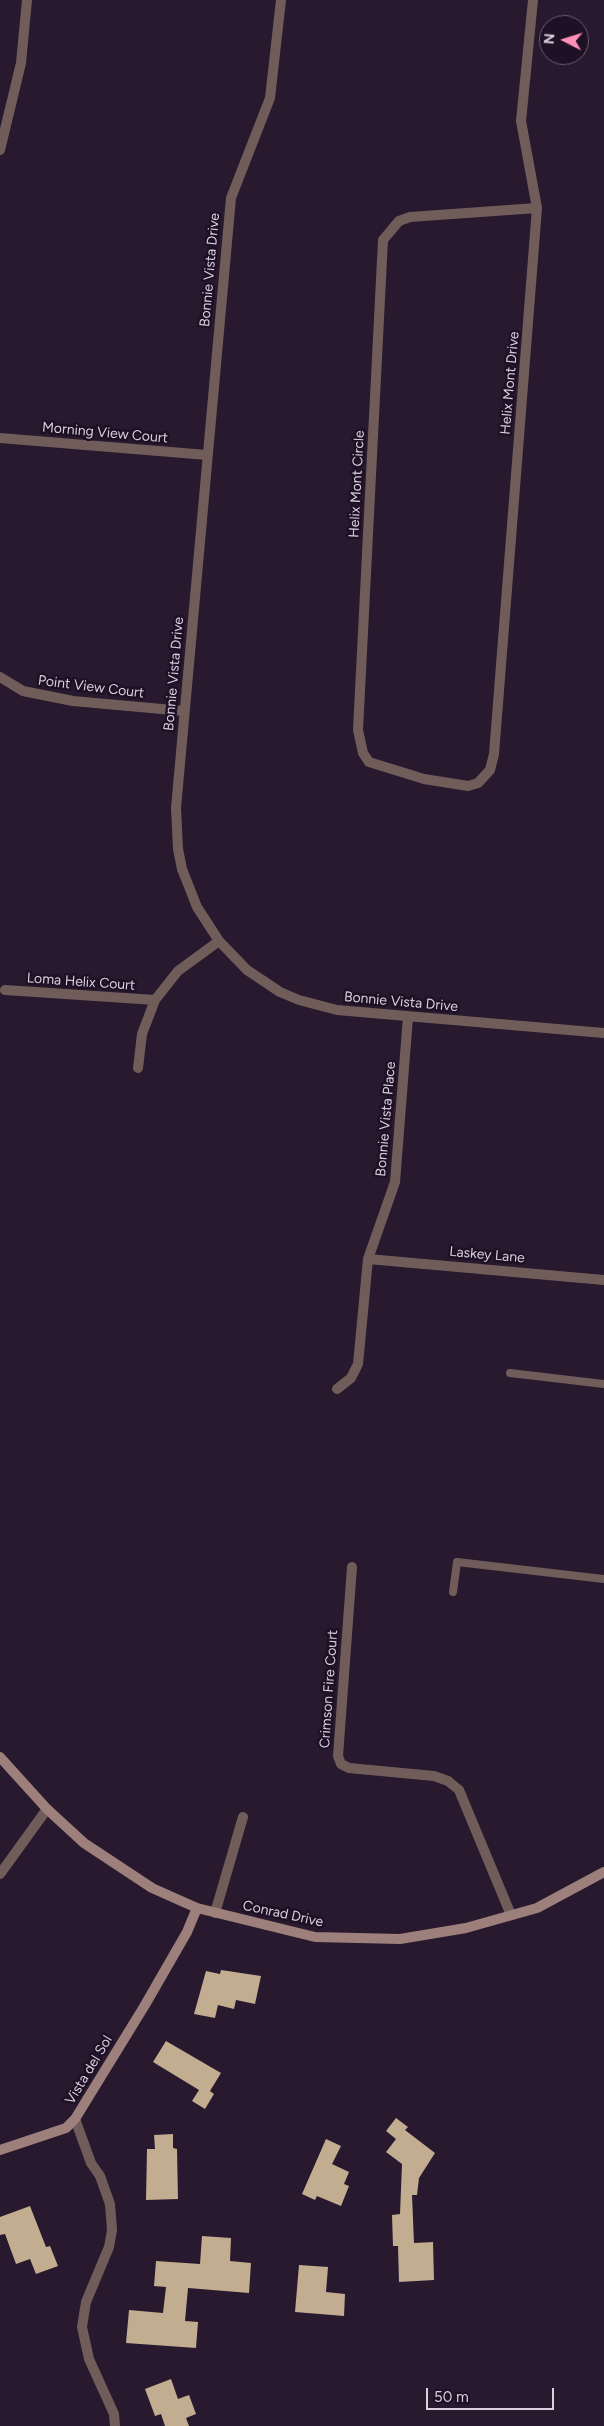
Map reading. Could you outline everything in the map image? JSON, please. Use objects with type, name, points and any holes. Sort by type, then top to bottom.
[{"type":"street","points":[[0,150],[21,63],[27,0]]},
{"type":"street","name":"Bonnie Vista Drive","points":[[281,0],[270,98],[231,198],[176,808],[178,849],[188,888],[203,919],[219,942],[247,970],[269,985],[299,1000],[337,1010],[604,1033]]},
{"type":"street","name":"Helix Mont Drive","points":[[490,770],[494,754],[537,208],[521,121],[533,0]]},
{"type":"street","name":"Helix Mont Circle","points":[[490,770],[478,783],[468,786],[424,779],[369,762],[363,753],[358,730],[383,240],[399,221],[410,217],[537,208]]},
{"type":"street","name":"Morning View Court","points":[[0,438],[207,455]]},
{"type":"street","name":"Point View Court","points":[[0,677],[23,691],[65,699],[184,711]]},
{"type":"street","points":[[138,1068],[142,1034],[155,1000],[178,971],[219,942]]},
{"type":"street","name":"Loma Helix Court","points":[[5,990],[155,1000]]},
{"type":"street","name":"Bonnie Vista Place","points":[[336,1389],[351,1378],[358,1364],[368,1259],[395,1182],[408,1017]]},
{"type":"street","name":"Laskey Lane","points":[[368,1259],[604,1280]]},
{"type":"street","name":"Crimson Fire Court","points":[[352,1567],[338,1756],[341,1764],[349,1768],[434,1776],[448,1781],[459,1790],[511,1915]]},
{"type":"street","name":"Conrad Drive","points":[[0,1757],[46,1809],[84,1843],[152,1888],[197,1908],[315,1937],[400,1939],[466,1928],[537,1908],[604,1872]]},
{"type":"street","points":[[0,1874],[46,1809]]},
{"type":"street","points":[[215,1913],[244,1817]]},
{"type":"street","name":"Vista del Sol","points":[[115,2426],[114,2414],[89,2359],[82,2327],[86,2302],[109,2248],[112,2230],[110,2204],[100,2176],[91,2163],[75,2120],[145,2005],[187,1932],[197,1908]]},
{"type":"street","points":[[0,2150],[66,2128],[75,2120]]},
{"type":"lane","points":[[510,1373],[604,1384]]},
{"type":"lane","points":[[453,1592],[457,1562],[604,1579]]},
{"type":"building","points":[[221,1970],[261,1976],[255,2004],[236,2000],[234,2009],[218,2005],[215,2018],[194,2014],[206,1971],[220,1974]]},
{"type":"building","points":[[166,2041],[221,2073],[210,2091],[214,2094],[205,2109],[192,2101],[199,2090],[153,2062]]},
{"type":"building","points":[[396,2118],[408,2127],[405,2130],[435,2153],[419,2178],[417,2195],[412,2195],[414,2243],[433,2242],[434,2280],[399,2282],[398,2246],[393,2246],[392,2215],[400,2214],[402,2164],[386,2152],[396,2139],[386,2131]]},
{"type":"building","points":[[173,2134],[173,2148],[177,2149],[178,2199],[146,2200],[147,2149],[155,2149],[154,2135]]},
{"type":"building","points":[[326,2139],[341,2146],[332,2164],[349,2172],[344,2184],[349,2186],[341,2206],[317,2196],[315,2200],[302,2194]]},
{"type":"building","points":[[30,2206],[46,2247],[50,2246],[58,2266],[36,2274],[30,2259],[16,2264],[5,2234],[0,2235],[0,2217]]},
{"type":"building","points":[[202,2236],[231,2238],[230,2261],[251,2263],[249,2293],[188,2288],[185,2321],[198,2322],[196,2348],[126,2343],[129,2310],[163,2313],[166,2287],[154,2286],[156,2261],[200,2264]]},
{"type":"building","points":[[299,2265],[328,2267],[326,2292],[345,2294],[344,2316],[295,2312]]},
{"type":"building","points":[[171,2379],[178,2399],[189,2395],[196,2414],[186,2418],[189,2426],[165,2426],[161,2414],[155,2416],[145,2389]]}]
